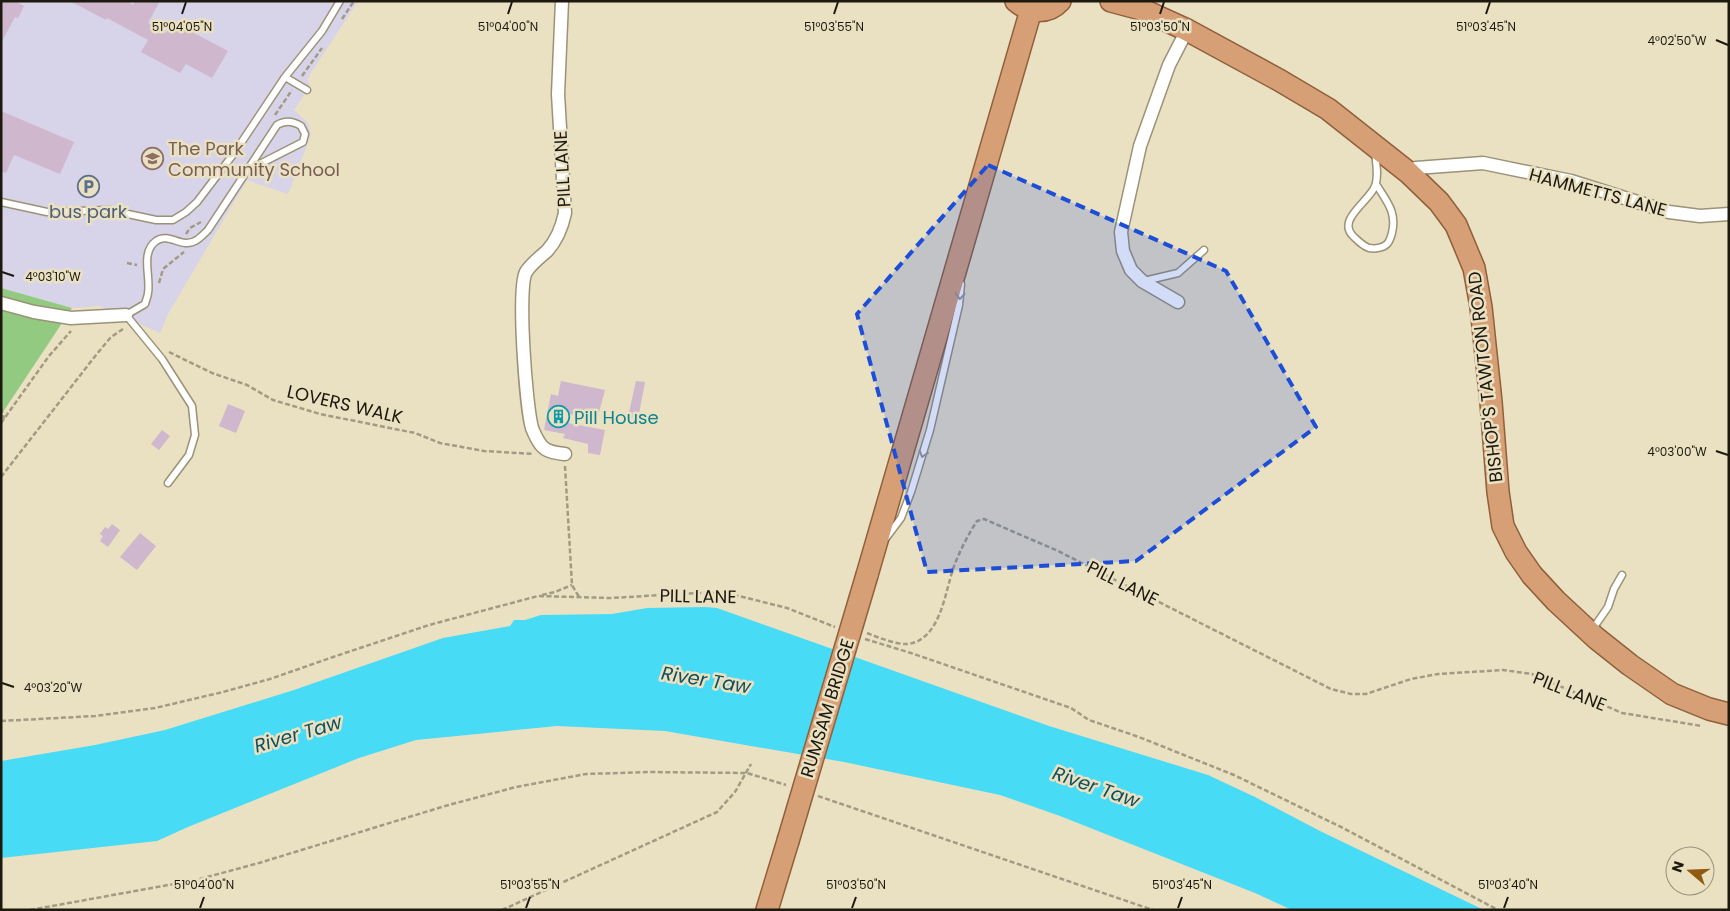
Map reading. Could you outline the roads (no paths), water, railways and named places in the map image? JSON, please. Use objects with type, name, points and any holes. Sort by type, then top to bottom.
[{"type":"highway","points":[[1024,6],[1040,11],[1049,9],[1060,1]]},
{"type":"highway","name":"BISHOP'S TAWTON ROAD","points":[[1111,1],[1141,9],[1187,30],[1320,104],[1409,173],[1439,202],[1456,226],[1474,268],[1492,402],[1498,492],[1503,526],[1516,552],[1532,575],[1556,601],[1590,633],[1630,666],[1672,694],[1729,714]]},
{"type":"highway","name":"RUMSAM BRIDGE","points":[[767,910],[964,248],[1024,6]]},
{"type":"street","name":"PILL LANE","points":[[562,1],[558,94],[565,213],[558,235],[549,249],[526,273],[523,283],[524,364],[526,395],[532,428],[544,449],[565,454]]},
{"type":"street","points":[[1178,302],[1142,281],[1131,270],[1123,251],[1121,232],[1140,146],[1170,65],[1187,30]]},
{"type":"street","name":"HAMMETTS LANE","points":[[1409,173],[1416,168],[1483,164],[1570,181],[1669,212],[1700,216],[1729,214]]},
{"type":"street","points":[[1,303],[34,312],[71,318],[129,319]]},
{"type":"lane","points":[[1,202],[47,212],[109,210],[156,220],[173,220],[197,202],[235,152],[286,77],[322,31],[340,1]]},
{"type":"lane","points":[[286,77],[306,90]]},
{"type":"lane","points":[[168,483],[189,455],[195,435],[192,406],[162,359],[129,319],[145,304],[148,292],[147,257],[150,245],[159,238],[186,243],[199,239],[208,230],[277,125],[287,121],[301,126],[305,134],[303,142],[248,170]]},
{"type":"lane","points":[[1374,145],[1376,184],[1373,192],[1350,218],[1348,230],[1364,246],[1376,249],[1387,244],[1391,237],[1394,219],[1392,210],[1376,184]]},
{"type":"lane","points":[[1142,281],[1178,273],[1204,250]]},
{"type":"lane","points":[[1590,633],[1608,607],[1614,589],[1622,575]]},
{"type":"water","name":"River Taw","points":[[647,608],[717,608],[1049,726],[1208,775],[1484,910],[1292,910],[1255,893],[1060,816],[1000,795],[844,762],[665,731],[557,726],[416,740],[359,758],[157,841],[1,858],[1,761],[95,745],[165,730],[294,690],[443,638],[510,626],[514,620],[525,620],[541,615],[612,614]]},
{"type":"place","name":"The Park Community School","points":[[152,158]]},
{"type":"place","name":"bus park","points":[[88,186]]},
{"type":"place","name":"Pill House","points":[[558,417]]}]
